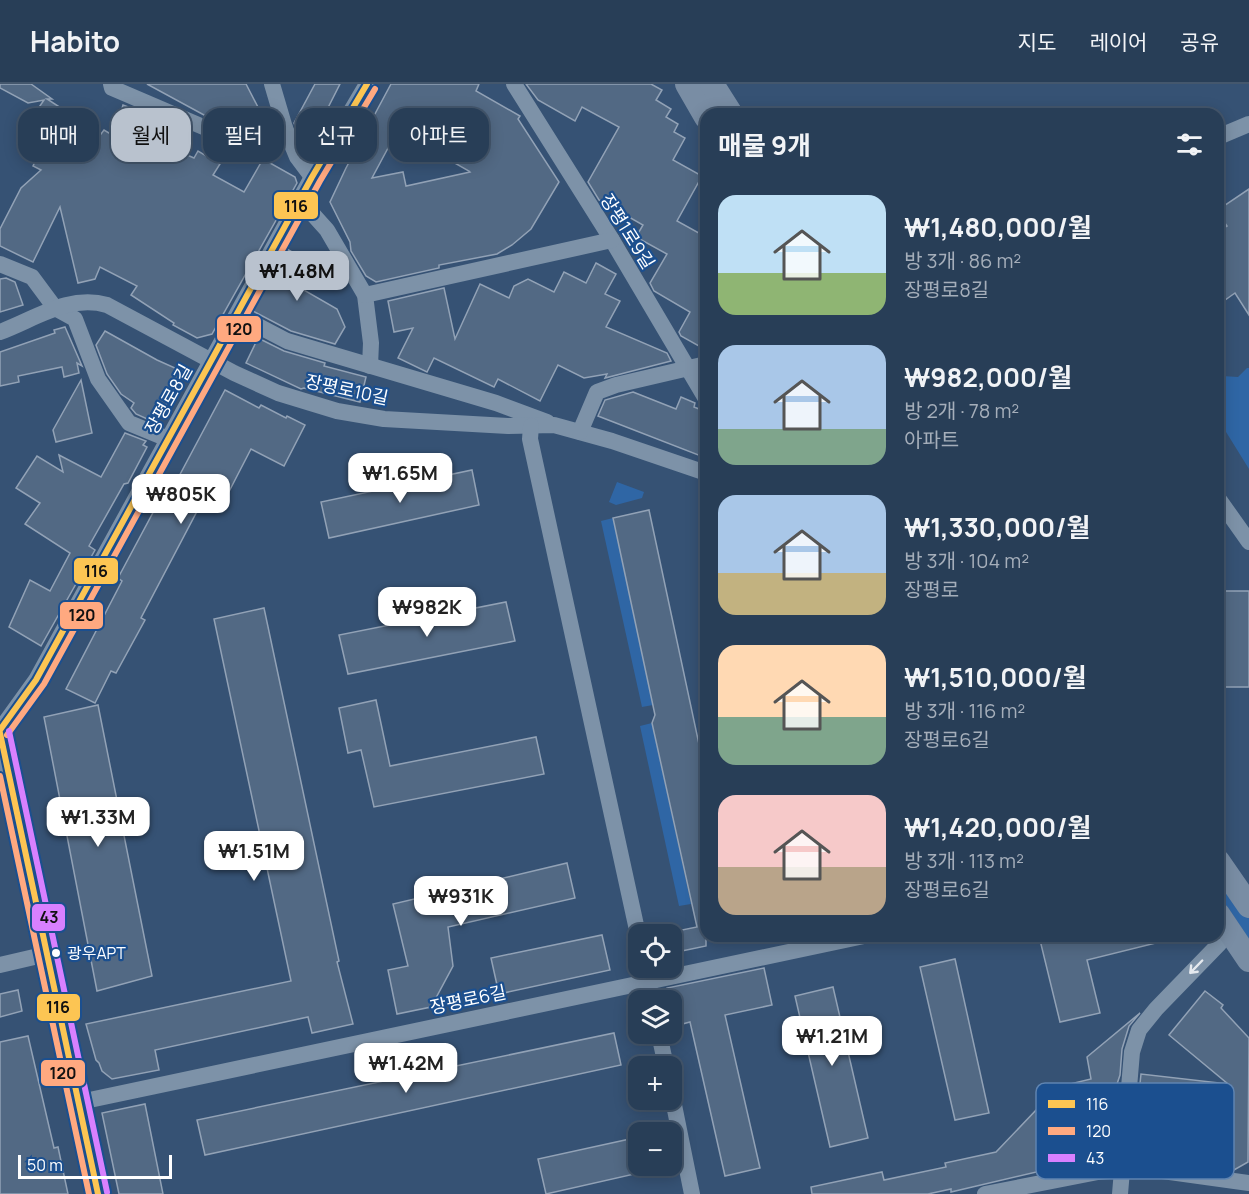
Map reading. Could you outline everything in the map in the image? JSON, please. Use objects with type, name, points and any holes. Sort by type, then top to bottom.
[{"type":"street","points":[[111,84],[112,88],[229,138],[285,128]]},
{"type":"street","points":[[272,84],[285,128],[297,157],[312,177]]},
{"type":"street","name":"장평로8길","points":[[0,731],[36,680],[312,177],[367,84]]},
{"type":"street","name":"장평1로9길","points":[[514,84],[612,240],[700,389]]},
{"type":"street","points":[[687,84],[701,108]]},
{"type":"street","points":[[712,84],[726,108]]},
{"type":"street","points":[[1224,134],[1249,124]]},
{"type":"street","points":[[300,200],[327,230],[366,295],[371,343],[370,366]]},
{"type":"street","points":[[366,295],[612,240]]},
{"type":"street","points":[[0,264],[32,277],[55,308],[75,319],[98,379],[129,423],[168,439]]},
{"type":"street","name":"장평로10길","points":[[0,332],[55,308],[73,302],[92,300],[107,305],[278,393],[337,411],[384,419],[531,426],[554,425],[700,471]]},
{"type":"street","points":[[237,315],[286,341],[496,403],[554,425]]},
{"type":"street","points":[[580,432],[597,392],[616,385],[700,365]]},
{"type":"street","points":[[531,426],[530,439],[636,924]]},
{"type":"street","points":[[1224,508],[1249,542]]},
{"type":"street","points":[[0,731],[98,1194]]},
{"type":"street","points":[[1224,870],[1249,906]]},
{"type":"street","points":[[1224,925],[1249,960]]},
{"type":"street","name":"장평로6길","points":[[682,968],[830,942]]},
{"type":"street","points":[[1130,1083],[1132,1052],[1139,1030],[1155,1009],[1219,942]]},
{"type":"street","points":[[0,965],[47,954]]},
{"type":"street","name":"장평로6길","points":[[80,1102],[629,978]]},
{"type":"street","points":[[675,1110],[692,1194]]},
{"type":"street","points":[[985,1194],[1055,1179]]},
{"type":"street","points":[[1120,1194],[1122,1179]]},
{"type":"street","points":[[1215,1179],[1249,1184]]},
{"type":"shaded area","points":[[1249,368],[1249,469],[1224,429],[1224,376],[1238,377]]},
{"type":"shaded area","points":[[617,482],[644,492],[642,498],[616,505],[609,502]]},
{"type":"shaded area","points":[[613,518],[653,705],[642,707],[601,521]]},
{"type":"shaded area","points":[[652,723],[691,904],[679,906],[640,726]]},
{"type":"shaded area","points":[[1224,877],[1249,914],[1249,939],[1224,902]]},
{"type":"building","points":[[0,84],[31,84],[61,108],[38,108],[44,100],[28,103],[0,88]]},
{"type":"building","points":[[147,84],[246,84],[258,108],[203,108],[203,114]]},
{"type":"building","points":[[315,84],[340,84],[328,108],[302,108]]},
{"type":"building","points":[[391,84],[479,84],[476,91],[520,116],[518,119],[559,182],[531,229],[497,254],[439,265],[439,268],[376,282],[366,276],[351,251],[350,242],[330,202],[349,162],[377,162],[377,110]]},
{"type":"building","points":[[526,84],[651,84],[662,90],[656,100],[671,109],[666,117],[678,124],[674,132],[685,138],[673,160],[700,175],[700,180],[677,221],[700,234],[700,347],[681,336],[679,332],[690,312],[654,291],[650,283],[667,254],[636,237],[643,225],[599,200],[588,182],[619,127],[582,107],[575,121],[538,100]]},
{"type":"building","points":[[104,130],[111,134],[111,162],[191,162],[191,157],[194,158],[198,151],[203,154],[203,162],[220,164],[213,175],[244,192],[261,162],[268,162],[295,177],[297,183],[212,334],[197,338],[173,325],[174,323],[131,295],[137,286],[100,267],[95,279],[78,283],[60,207],[33,262],[0,246],[0,229],[21,188],[41,170],[33,166],[35,162],[99,162],[99,133],[101,134]]},
{"type":"building","points":[[1249,189],[1249,315],[1235,293],[1224,301],[1224,228],[1227,226],[1224,222],[1224,206]]},
{"type":"building","points":[[285,248],[315,265],[302,289],[337,309],[345,327],[335,344],[291,331],[251,310]]},
{"type":"building","points":[[596,263],[616,274],[605,294],[620,301],[606,327],[667,353],[671,361],[605,378],[607,374],[584,378],[558,365],[540,401],[498,379],[494,387],[434,358],[427,372],[398,358],[413,328],[394,332],[388,301],[444,288],[455,339],[480,284],[509,298],[514,286],[528,279],[554,292],[564,272],[586,283]]},
{"type":"building","points":[[6,278],[15,282],[23,305],[0,312],[0,279]]},
{"type":"building","points":[[65,327],[82,366],[77,363],[79,373],[64,377],[62,367],[18,376],[19,382],[0,386],[0,352],[55,333],[54,330]]},
{"type":"building","points":[[105,331],[184,372],[156,423],[136,414],[131,408],[134,403],[121,394],[107,374],[96,345]]},
{"type":"building","points":[[258,338],[284,351],[325,363],[324,366],[366,377],[360,402],[301,389],[246,363]]},
{"type":"building","points":[[81,380],[92,433],[56,442],[53,430]]},
{"type":"building","points":[[225,390],[259,408],[261,405],[305,425],[284,466],[251,449],[221,507],[204,498],[141,618],[145,620],[116,673],[111,671],[95,703],[66,689],[122,581],[118,578],[164,492],[169,495]]},
{"type":"building","points":[[633,392],[676,409],[681,397],[695,403],[694,407],[700,409],[700,456],[598,416],[605,400]]},
{"type":"building","points":[[125,433],[146,441],[143,445],[147,447],[128,483],[124,484],[89,546],[95,550],[41,646],[9,627],[30,580],[50,591],[70,553],[25,524],[40,503],[16,488],[37,456],[63,472],[59,455],[101,477]]},
{"type":"building","points":[[472,470],[479,505],[329,538],[321,502]]},
{"type":"building","points":[[649,510],[700,749],[700,942],[706,942],[706,946],[682,951],[682,930],[697,927],[652,723],[655,715],[613,518]]},
{"type":"building","points":[[1224,591],[1249,591],[1249,687],[1224,687]]},
{"type":"building","points":[[506,602],[515,641],[348,674],[339,635]]},
{"type":"building","points":[[264,608],[339,961],[337,962],[353,1024],[312,1033],[308,1017],[155,1050],[159,1070],[112,1079],[102,1071],[96,1060],[86,1024],[291,981],[214,619]]},
{"type":"building","points":[[376,700],[390,766],[536,737],[544,774],[374,807],[361,750],[348,753],[339,708]]},
{"type":"building","points":[[98,705],[152,976],[97,991],[44,717]]},
{"type":"building","points":[[567,863],[575,898],[448,927],[453,966],[431,1007],[397,1014],[388,970],[408,966],[393,904]]},
{"type":"building","points":[[602,935],[610,970],[499,994],[491,958]]},
{"type":"building","points":[[1040,942],[1160,942],[1087,960],[1100,1013],[1060,1022]]},
{"type":"building","points":[[955,959],[989,1113],[955,1120],[920,967]]},
{"type":"building","points":[[764,968],[772,1005],[725,1015],[760,1168],[725,1176],[690,1022],[682,1024],[682,990],[667,990],[667,988]]},
{"type":"building","points":[[833,987],[868,1138],[830,1147],[795,996]]},
{"type":"building","points":[[18,990],[22,1011],[0,1017],[0,994]]},
{"type":"building","points":[[1205,991],[1223,1005],[1221,1008],[1249,1038],[1248,1162],[1234,1170],[1234,1083],[1227,1083],[1169,1035]]},
{"type":"building","points":[[1140,1013],[1129,1026],[1122,1049],[1117,1083],[1074,1083],[1091,1079],[1087,1057]]},
{"type":"building","points":[[614,1033],[621,1065],[205,1155],[197,1120]]},
{"type":"building","points":[[28,1036],[54,1148],[58,1147],[68,1194],[0,1194],[0,1042]]},
{"type":"building","points":[[1141,1074],[1219,1083],[1140,1083]]},
{"type":"building","points":[[145,1104],[163,1194],[119,1194],[102,1113]]},
{"type":"building","points":[[1036,1110],[1036,1172],[951,1192],[951,1189],[928,1194],[812,1194],[811,1187],[882,1172],[884,1180],[946,1167],[945,1163],[996,1152]]},
{"type":"building","points":[[628,1139],[628,1175],[546,1194],[538,1159]]},
{"type":"transit line","name":"116","points":[[0,730],[36,680],[312,177],[367,84]]},
{"type":"transit line","name":"120","points":[[7,735],[44,684],[320,181],[375,89]]},
{"type":"transit line","name":"43","points":[[9,731],[107,1192]]},
{"type":"transit line","name":"116","points":[[0,733],[98,1194]]},
{"type":"transit line","name":"120","points":[[0,776],[89,1194]]},
{"type":"place","name":"광우APT","points":[[56,953]]}]
